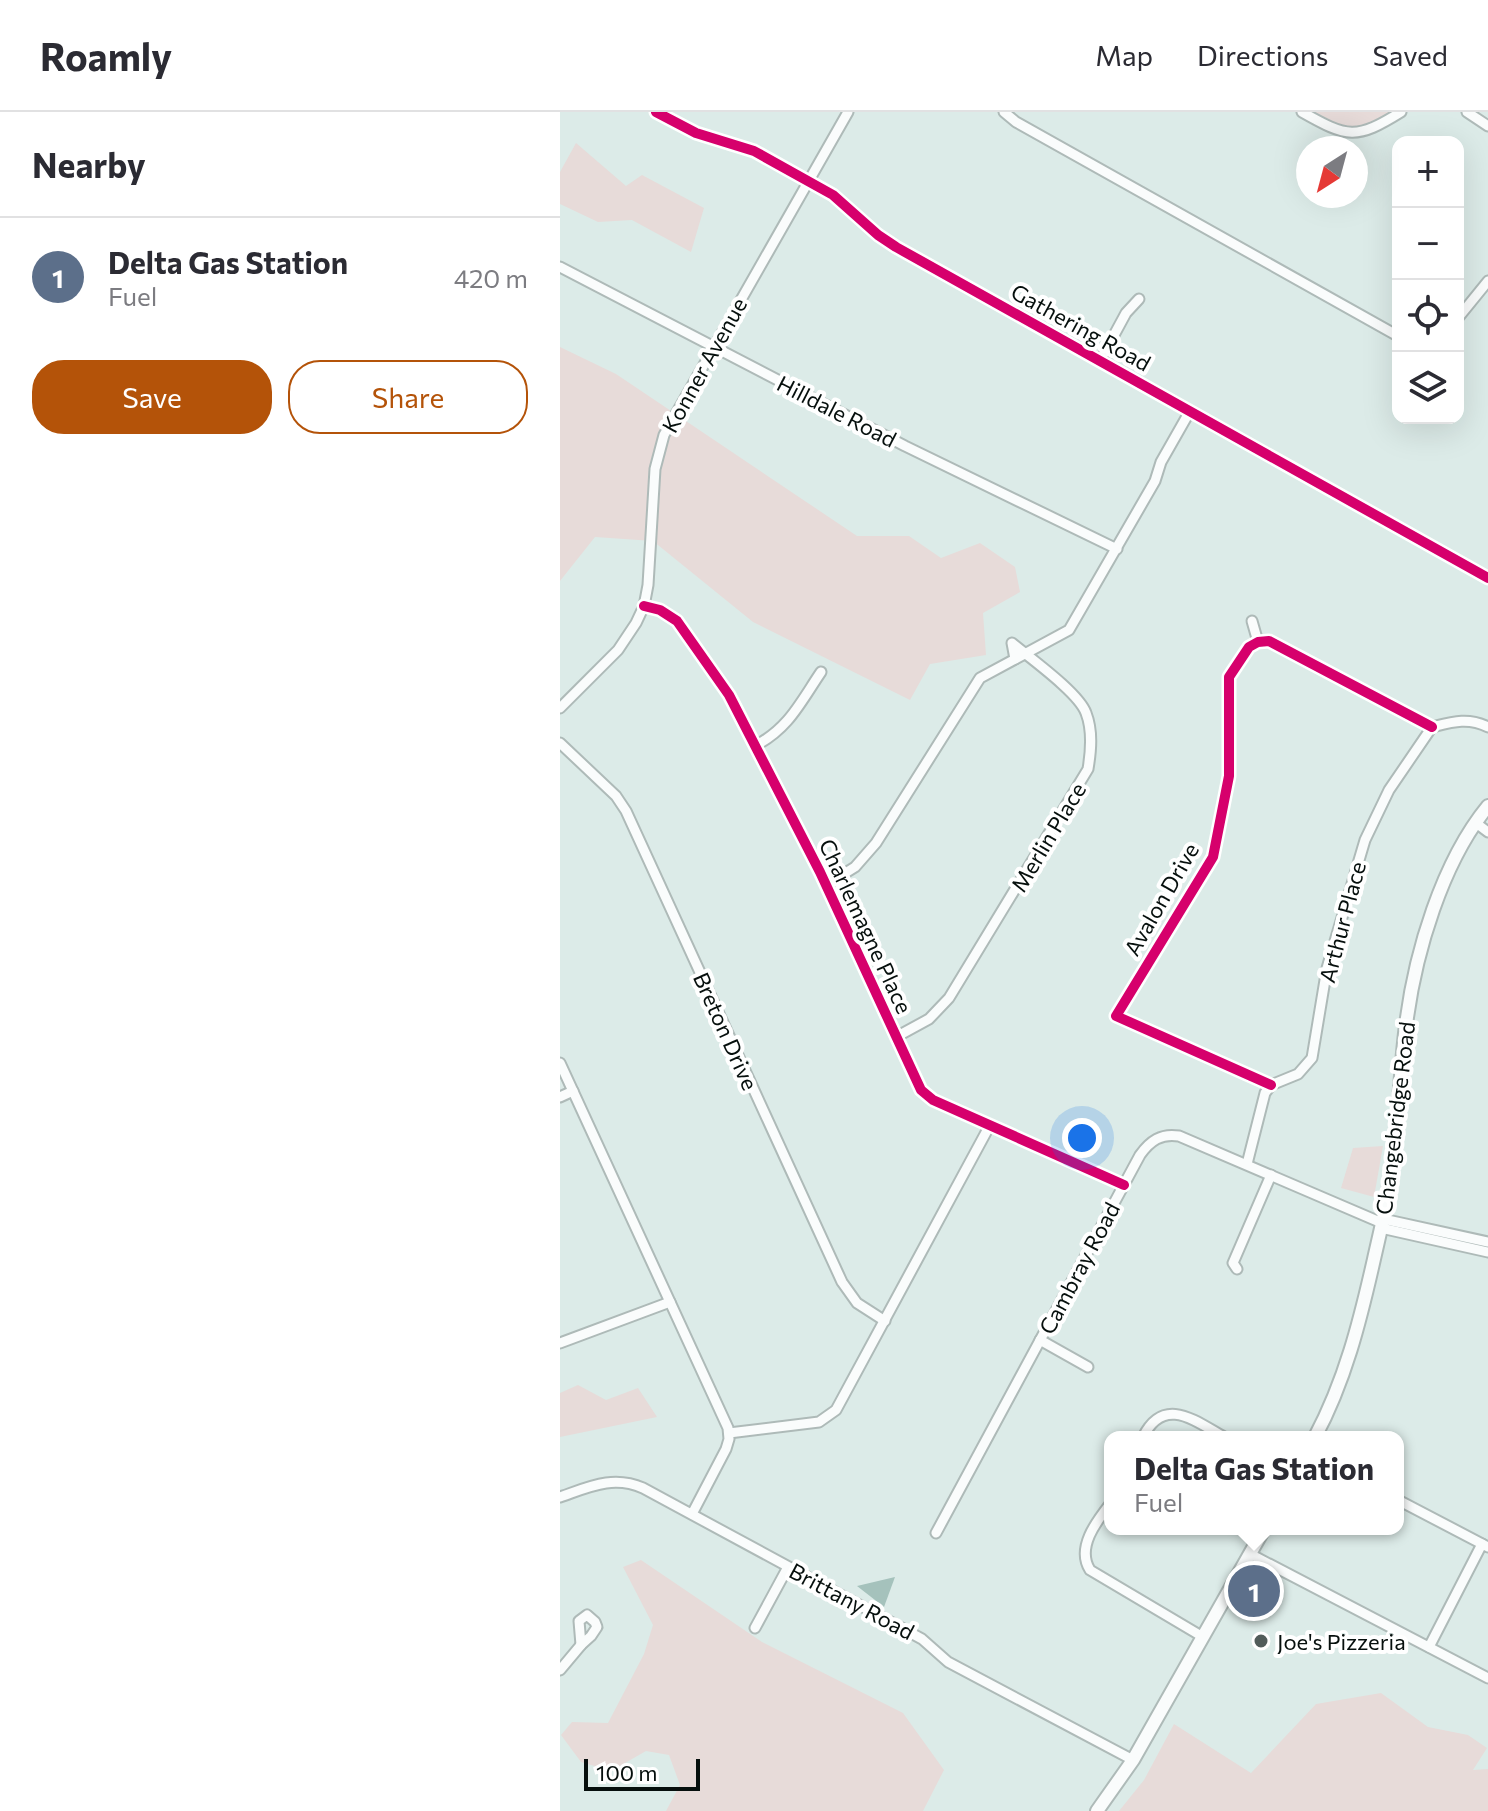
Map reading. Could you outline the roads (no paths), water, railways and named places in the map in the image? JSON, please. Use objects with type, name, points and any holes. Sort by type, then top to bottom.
[{"type":"main road","name":"Changebridge Road","points":[[1318,1431],[1340,1384],[1359,1326],[1382,1224],[1392,1168],[1412,990],[1445,880],[1459,849],[1488,806]]},
{"type":"main road","points":[[1097,1811],[1133,1760],[1261,1535]]},
{"type":"street","name":"Gathering Road","points":[[656,112],[686,129],[754,151],[833,195],[896,247],[1487,574]]},
{"type":"street","name":"Konner Avenue","points":[[560,708],[618,650],[636,623],[644,606],[658,449],[671,421],[848,112]]},
{"type":"street","points":[[1004,112],[1016,122],[1392,333]]},
{"type":"street","points":[[1302,112],[1342,132],[1354,134],[1401,112]]},
{"type":"street","points":[[1467,112],[1488,126]]},
{"type":"street","name":"Hilldale Road","points":[[560,267],[905,446],[1117,549]]},
{"type":"street","points":[[1464,311],[1488,281]]},
{"type":"street","points":[[1100,361],[1126,313],[1139,299]]},
{"type":"street","points":[[826,885],[855,867],[868,854],[974,685],[988,672],[1069,630],[1117,549],[1190,411]]},
{"type":"street","name":"Charlemagne Place","points":[[644,606],[660,610],[677,621],[729,695],[826,885],[921,1090],[933,1100],[1124,1185]]},
{"type":"street","points":[[1252,621],[1258,642],[1274,642],[1432,727],[1463,720],[1488,727]]},
{"type":"street","name":"Avalon Drive","points":[[1258,642],[1249,647],[1229,677],[1229,776],[1213,857],[1116,1016],[1271,1085]]},
{"type":"street","points":[[1015,659],[1012,643],[1025,654]]},
{"type":"street","name":"Merlin Place","points":[[896,1037],[929,1019],[949,998],[1088,769],[1091,740],[1084,707],[1076,696],[1025,654]]},
{"type":"street","points":[[755,746],[781,730],[821,672]]},
{"type":"street","name":"Arthur Place","points":[[1271,1085],[1298,1074],[1312,1058],[1327,968],[1365,840],[1389,790],[1432,727]]},
{"type":"street","name":"Breton Drive","points":[[560,743],[616,796],[626,811],[842,1282],[857,1303],[885,1321]]},
{"type":"street","points":[[1476,823],[1488,832]]},
{"type":"street","points":[[560,1063],[729,1433],[723,1457],[692,1514]]},
{"type":"street","points":[[1247,1164],[1261,1104],[1271,1085]]},
{"type":"street","points":[[560,1097],[573,1091]]},
{"type":"street","points":[[729,1433],[819,1422],[831,1416],[841,1403],[990,1125]]},
{"type":"street","name":"Cambray Road","points":[[936,1533],[1146,1146],[1163,1135],[1179,1136],[1382,1224]]},
{"type":"street","points":[[1237,1269],[1233,1263],[1271,1175]]},
{"type":"street","points":[[1382,1224],[1488,1242]]},
{"type":"street","points":[[1382,1224],[1488,1252]]},
{"type":"street","points":[[560,1343],[670,1302]]},
{"type":"street","points":[[1040,1340],[1088,1367]]},
{"type":"street","points":[[1148,1431],[1157,1419],[1174,1413],[1212,1431]]},
{"type":"street","name":"Brittany Road","points":[[560,1497],[603,1482],[624,1482],[643,1488],[922,1639],[948,1662],[1133,1760]]},
{"type":"street","points":[[1404,1503],[1485,1546],[1429,1647]]},
{"type":"street","points":[[1104,1513],[1084,1551],[1090,1570],[1203,1637]]},
{"type":"street","points":[[1250,1554],[1488,1678]]},
{"type":"street","points":[[755,1628],[788,1567]]},
{"type":"street","points":[[560,1670],[581,1645]]},
{"type":"place","name":"Delta Gas Station","points":[[1254,1591]]},
{"type":"place","name":"Joe's Pizzeria","points":[[1261,1641]]}]
